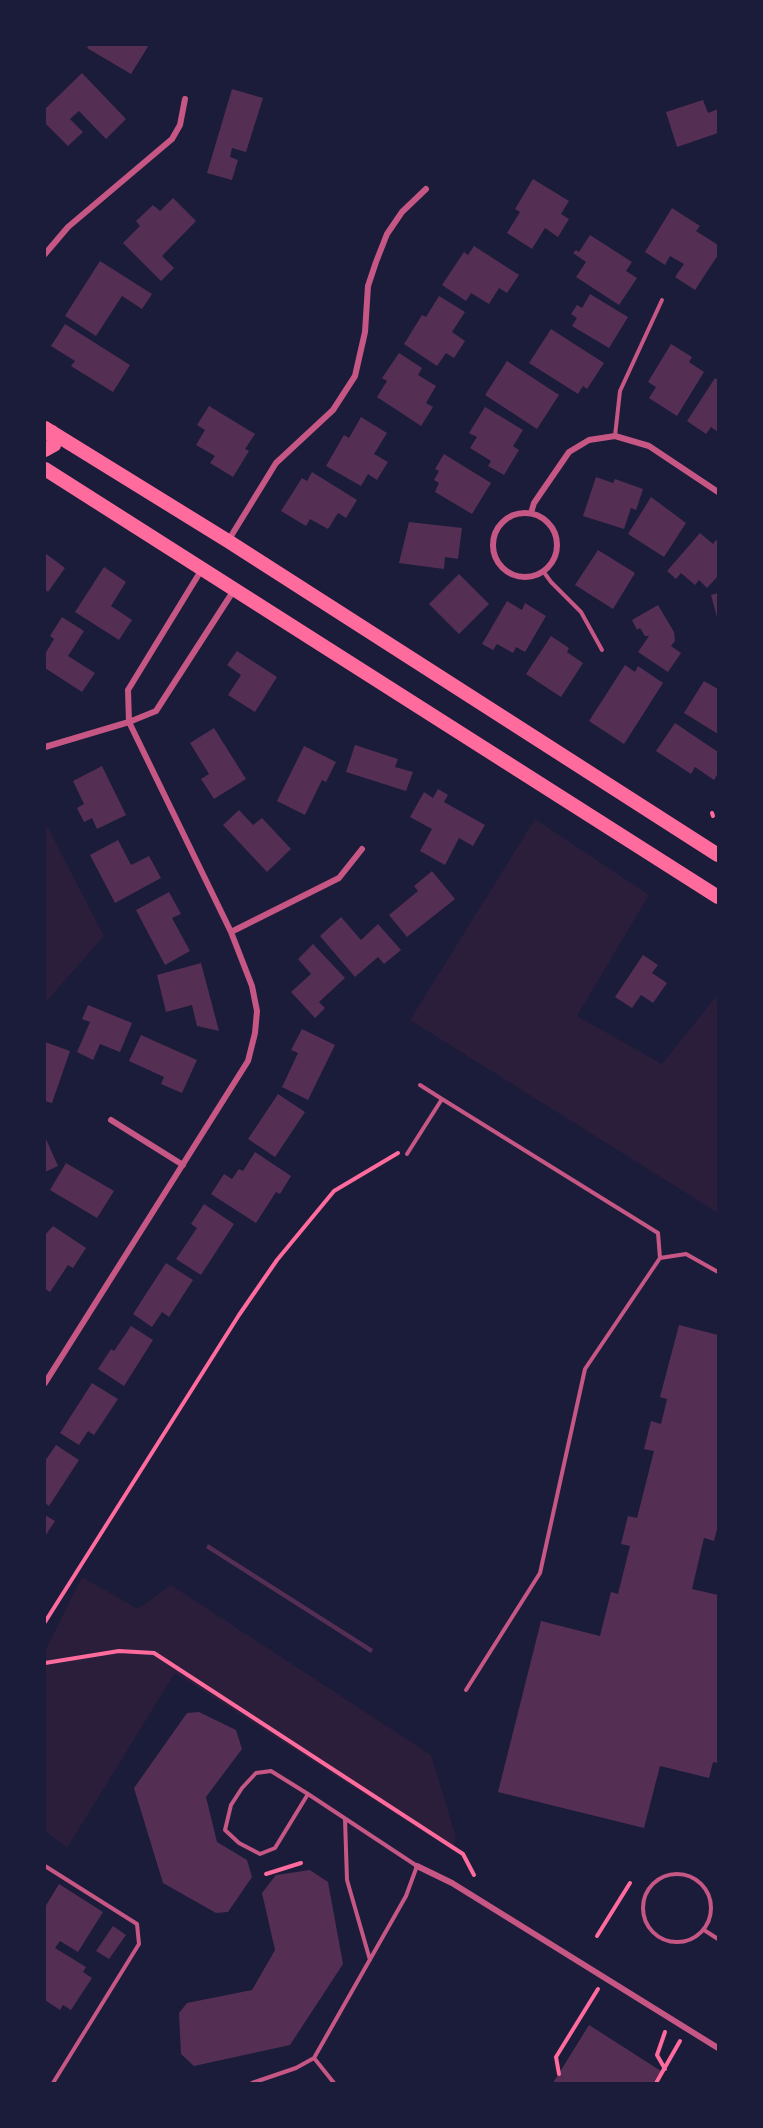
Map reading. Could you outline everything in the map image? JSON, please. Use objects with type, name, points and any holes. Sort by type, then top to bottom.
[{"type":"main road","points":[[48,430],[228,541],[717,851]]},
{"type":"main road","points":[[45,450],[54,445],[48,430]]},
{"type":"main road","points":[[45,469],[718,897]]},
{"type":"main road","points":[[667,863],[718,888]]},
{"type":"street","points":[[45,254],[68,227],[172,139],[180,126],[185,99]]},
{"type":"street","points":[[228,541],[276,463],[333,410],[355,376],[365,332],[368,286],[376,262],[387,234],[402,212],[426,189]]},
{"type":"street","points":[[531,513],[534,503],[569,452],[589,440],[615,436],[649,446],[718,492]]},
{"type":"street","points":[[531,513],[547,521],[556,537],[556,555],[543,571],[528,577],[510,574],[502,568],[493,553],[492,543],[498,526],[513,514],[531,513]]},
{"type":"street","points":[[45,1383],[248,1061],[255,1033],[257,1011],[252,986],[231,932],[129,722],[128,690],[203,569]]},
{"type":"street","points":[[45,747],[129,722],[156,711],[234,589]]},
{"type":"street","points":[[231,932],[339,878],[362,849]]},
{"type":"street","points":[[111,1120],[183,1165]]},
{"type":"street","points":[[417,1866],[452,1883],[718,2049]]},
{"type":"lane","points":[[615,436],[620,391],[662,300]]},
{"type":"lane","points":[[543,571],[550,582],[581,612],[602,650]]},
{"type":"lane","points":[[420,1085],[658,1233],[660,1258],[585,1369],[540,1573],[466,1690]]},
{"type":"lane","points":[[407,1154],[442,1099]]},
{"type":"lane","points":[[660,1258],[686,1254],[718,1272]]},
{"type":"lane","points":[[252,2083],[297,2068],[314,2058],[406,1896],[417,1866],[308,1794],[271,1771],[256,1773],[231,1805],[225,1830],[239,1843],[260,1854],[275,1848],[308,1794]]},
{"type":"lane","points":[[345,1819],[347,1880],[370,1960]]},
{"type":"lane","points":[[45,1866],[137,1924],[139,1944],[53,2083]]},
{"type":"lane","points":[[674,1874],[686,1875],[704,1888],[711,1909],[704,1930],[695,1937],[674,1943],[653,1934],[643,1913],[643,1902],[654,1882],[674,1874]]},
{"type":"lane","points":[[704,1930],[718,1939]]},
{"type":"lane","points":[[314,2058],[334,2083]]},
{"type":"path","points":[[45,1622],[239,1315],[278,1260],[334,1191],[397,1153],[407,1154]]},
{"type":"path","points":[[45,1663],[119,1651],[154,1653],[463,1854],[474,1875]]},
{"type":"path","points":[[266,1874],[301,1863]]},
{"type":"path","points":[[597,1936],[630,1883]]},
{"type":"path","points":[[559,2074],[556,2056],[598,1989]]},
{"type":"path","points":[[665,2032],[657,2055],[665,2068]]},
{"type":"path","points":[[656,2083],[680,2041]]},
{"type":"shaded area","points":[[535,819],[649,895],[577,1016],[662,1064],[718,994],[718,1213],[410,1020]]},
{"type":"shaded area","points":[[45,822],[104,936],[45,1003]]},
{"type":"shaded area","points":[[82,1577],[138,1609],[171,1585],[431,1755],[456,1837],[453,1851],[175,1673],[67,1848],[45,1831],[45,1651]]},
{"type":"building","points":[[89,45],[149,45],[131,74],[87,48]]},
{"type":"building","points":[[82,73],[126,119],[106,139],[79,111],[70,119],[83,132],[68,146],[45,123],[45,109]]},
{"type":"building","points":[[232,89],[263,98],[246,152],[232,148],[230,157],[238,160],[232,180],[207,173]]},
{"type":"building","points":[[703,100],[708,113],[718,109],[718,133],[677,147],[666,112]]},
{"type":"building","points":[[533,179],[569,201],[561,214],[569,219],[558,237],[545,228],[532,249],[507,233],[520,212],[515,209]]},
{"type":"building","points":[[173,198],[196,221],[162,256],[174,268],[161,281],[123,243],[140,226],[136,221],[153,205],[160,211]]},
{"type":"building","points":[[672,208],[700,226],[696,231],[718,245],[718,255],[695,290],[675,277],[684,264],[670,256],[665,265],[645,252]]},
{"type":"building","points":[[590,235],[632,262],[626,271],[637,278],[619,305],[576,277],[586,262],[573,253],[576,250],[579,252]]},
{"type":"building","points":[[474,246],[519,275],[507,293],[499,288],[489,304],[471,293],[466,301],[442,285],[464,252],[468,255]]},
{"type":"building","points":[[100,261],[152,294],[142,309],[122,296],[96,336],[65,316]]},
{"type":"building","points":[[590,294],[628,317],[609,348],[572,326],[577,318],[571,314],[577,305],[582,308]]},
{"type":"building","points":[[439,296],[465,312],[452,332],[465,341],[454,358],[446,353],[437,366],[404,344],[422,315],[426,317]]},
{"type":"building","points":[[65,324],[130,365],[113,392],[71,366],[75,361],[51,346]]},
{"type":"building","points":[[551,329],[604,363],[587,389],[583,386],[578,394],[529,363]]},
{"type":"building","points":[[671,344],[692,357],[689,362],[704,372],[677,416],[649,398],[656,387],[648,382]]},
{"type":"building","points":[[399,353],[422,368],[418,375],[436,386],[426,403],[433,407],[421,426],[377,397],[387,381],[382,378]]},
{"type":"building","points":[[507,361],[559,395],[537,429],[485,395]]},
{"type":"building","points":[[715,378],[718,380],[718,432],[711,427],[706,434],[687,421]]},
{"type":"building","points":[[209,406],[255,434],[245,449],[249,451],[233,477],[210,463],[215,456],[196,445],[205,430],[197,425]]},
{"type":"building","points":[[485,407],[523,430],[513,446],[519,450],[504,475],[488,466],[491,461],[470,448],[477,437],[469,433]]},
{"type":"building","points":[[361,417],[387,433],[374,454],[388,462],[377,480],[368,474],[361,486],[326,466],[344,435],[349,438]]},
{"type":"building","points":[[444,454],[491,483],[472,514],[435,492],[439,483],[434,480],[439,471],[435,469]]},
{"type":"building","points":[[312,472],[357,500],[346,518],[338,513],[328,529],[310,519],[306,526],[281,511],[302,478],[307,481]]},
{"type":"building","points":[[596,477],[613,483],[615,479],[643,489],[636,510],[631,508],[624,529],[583,516]]},
{"type":"building","points":[[651,497],[686,523],[664,557],[628,534]]},
{"type":"building","points":[[409,522],[462,528],[458,559],[445,557],[444,569],[399,563]]},
{"type":"building","points":[[700,533],[713,544],[718,538],[718,576],[707,588],[699,580],[695,585],[681,573],[676,579],[667,571]]},
{"type":"building","points":[[598,550],[635,573],[613,609],[575,585]]},
{"type":"building","points":[[45,553],[65,568],[48,592],[45,589]]},
{"type":"building","points":[[104,567],[126,582],[111,606],[132,620],[119,640],[75,612]]},
{"type":"building","points":[[459,574],[489,604],[459,634],[429,604]]},
{"type":"building","points":[[718,593],[718,617],[717,617],[711,595]]},
{"type":"building","points":[[507,601],[522,610],[525,603],[546,616],[525,652],[516,647],[513,653],[497,644],[493,650],[482,644]]},
{"type":"building","points":[[658,605],[674,632],[675,641],[671,646],[681,653],[668,672],[638,652],[649,636],[645,636],[640,628],[637,630],[632,620]]},
{"type":"building","points":[[62,617],[84,631],[68,656],[95,673],[82,692],[45,668],[45,654],[54,639],[50,636]]},
{"type":"building","points":[[551,636],[569,648],[567,652],[583,663],[561,697],[526,674]]},
{"type":"building","points":[[237,651],[277,677],[255,712],[228,695],[241,675],[227,665]]},
{"type":"building","points":[[625,665],[635,672],[638,666],[663,683],[624,744],[589,721]]},
{"type":"building","points":[[704,681],[718,689],[718,734],[684,713]]},
{"type":"building","points":[[675,723],[718,752],[718,773],[714,780],[695,767],[691,774],[656,751]]},
{"type":"building","points":[[214,728],[246,779],[214,799],[201,779],[209,774],[190,743]]},
{"type":"building","points":[[355,745],[398,759],[395,767],[413,772],[406,791],[346,772]]},
{"type":"building","points":[[304,746],[336,762],[326,782],[322,780],[305,815],[277,801]]},
{"type":"building","points":[[102,766],[126,815],[97,829],[92,818],[84,822],[77,808],[84,804],[73,781]]},
{"type":"building","points":[[438,789],[448,795],[444,802],[485,825],[473,846],[459,838],[445,865],[420,851],[432,829],[410,817],[424,792],[433,798]]},
{"type":"building","points":[[239,810],[253,825],[262,818],[291,849],[267,872],[223,825]]},
{"type":"building","points":[[118,840],[131,865],[149,856],[161,878],[115,903],[90,855]]},
{"type":"building","points":[[432,871],[455,899],[407,937],[389,915],[418,891],[414,886]]},
{"type":"building","points":[[169,892],[181,914],[172,918],[190,951],[165,965],[136,910]]},
{"type":"building","points":[[341,917],[361,940],[378,924],[401,950],[384,964],[378,957],[355,977],[320,936]]},
{"type":"building","points":[[313,944],[345,978],[319,1002],[325,1008],[315,1018],[291,992],[311,974],[298,959]]},
{"type":"building","points":[[643,955],[658,965],[652,973],[667,983],[653,1003],[641,995],[632,1008],[615,997]]},
{"type":"building","points":[[201,963],[219,1031],[197,1026],[192,1005],[166,1012],[157,975]]},
{"type":"building","points":[[88,1005],[132,1023],[120,1052],[100,1044],[93,1060],[77,1052],[90,1022],[82,1019]]},
{"type":"building","points":[[302,1029],[335,1045],[308,1100],[282,1087],[298,1053],[291,1050]]},
{"type":"building","points":[[141,1035],[197,1060],[182,1093],[161,1084],[164,1077],[129,1061]]},
{"type":"building","points":[[45,1042],[70,1051],[52,1103],[45,1101]]},
{"type":"building","points":[[278,1094],[305,1112],[275,1157],[248,1139]]},
{"type":"building","points":[[45,1137],[58,1166],[45,1172]]},
{"type":"building","points":[[255,1152],[291,1176],[280,1194],[276,1192],[256,1223],[211,1194],[224,1174],[232,1179],[239,1169],[243,1171]]},
{"type":"building","points":[[66,1163],[114,1191],[97,1218],[50,1190]]},
{"type":"building","points":[[204,1204],[234,1224],[201,1275],[176,1259],[197,1228],[191,1224]]},
{"type":"building","points":[[53,1226],[86,1248],[73,1268],[68,1265],[50,1292],[45,1289],[45,1235]]},
{"type":"building","points":[[166,1263],[193,1280],[169,1317],[162,1312],[152,1327],[133,1314]]},
{"type":"building","points":[[679,1325],[718,1335],[718,1525],[714,1541],[704,1538],[692,1589],[718,1595],[718,1763],[713,1762],[709,1778],[660,1766],[644,1828],[498,1792],[541,1621],[600,1636],[611,1592],[618,1594],[630,1546],[621,1544],[628,1516],[637,1518],[654,1451],[644,1449],[651,1421],[661,1424],[667,1399],[660,1397]]},
{"type":"building","points":[[131,1326],[153,1340],[124,1386],[98,1369],[111,1349],[114,1351]]},
{"type":"building","points":[[92,1383],[118,1399],[94,1435],[88,1431],[79,1445],[60,1433]]},
{"type":"building","points":[[56,1445],[79,1460],[49,1506],[45,1503],[45,1461]]},
{"type":"building","points":[[45,1515],[55,1521],[45,1536]]},
{"type":"building","points":[[208,1544],[373,1649],[371,1653],[206,1548]]},
{"type":"building","points":[[199,1712],[236,1730],[242,1749],[206,1797],[217,1842],[247,1860],[252,1877],[228,1912],[216,1913],[163,1883],[134,1788],[187,1713]]},
{"type":"building","points":[[310,1870],[328,1882],[343,1964],[290,2045],[194,2066],[181,2054],[179,2013],[187,2003],[252,1990],[275,1950],[262,1893],[276,1875]]},
{"type":"building","points":[[59,1884],[103,1912],[78,1952],[60,1941],[55,1948],[86,1967],[83,1972],[92,1978],[71,2010],[63,2005],[60,2010],[45,2000],[45,1907]]},
{"type":"building","points":[[113,1926],[126,1935],[109,1959],[96,1951]]},
{"type":"building","points":[[589,2025],[661,2071],[653,2083],[553,2083]]}]
